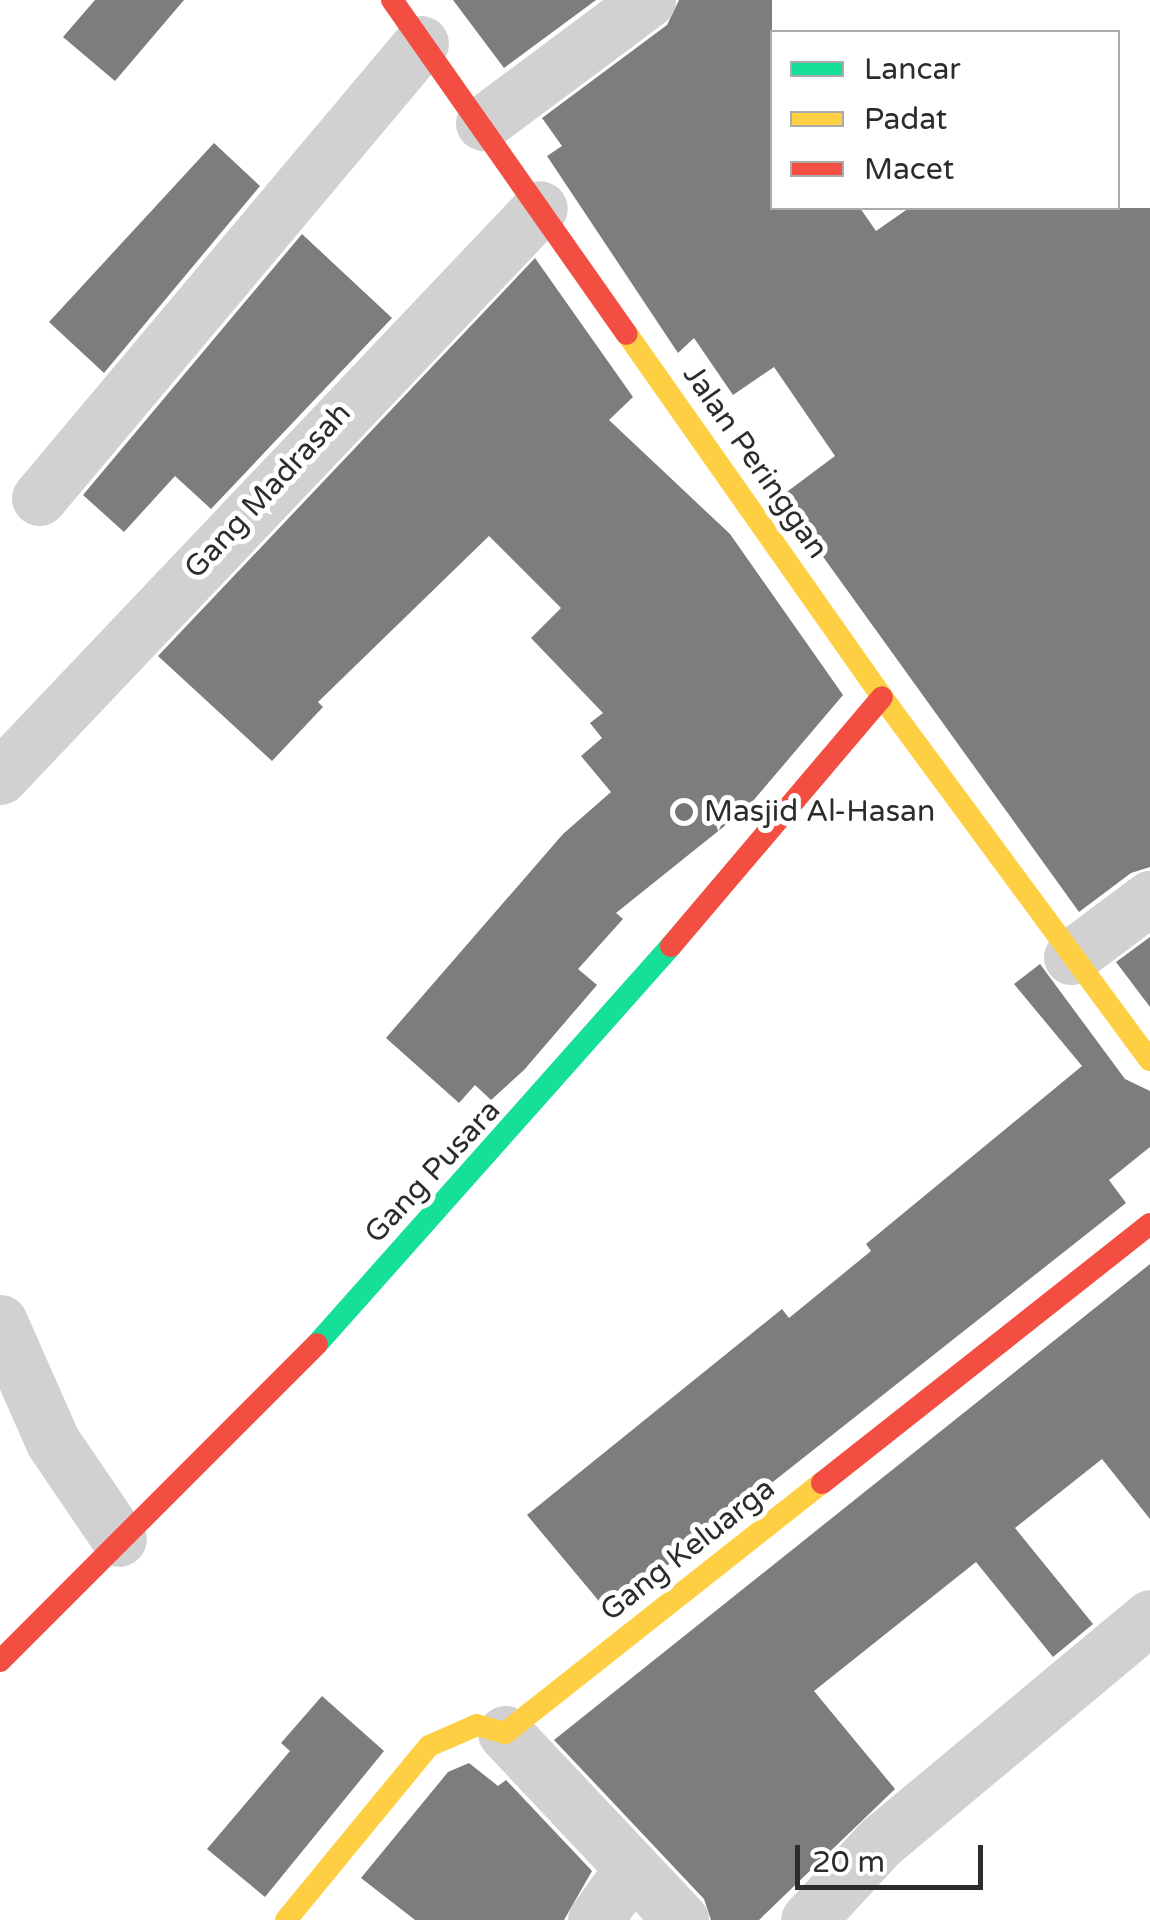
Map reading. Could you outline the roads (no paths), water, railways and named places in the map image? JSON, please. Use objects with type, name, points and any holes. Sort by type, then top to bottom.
[{"type":"street","points":[[483,124],[648,0]]},
{"type":"street","points":[[38,498],[407,21]]},
{"type":"street","name":"Jalan Peringgan","points":[[407,21],[882,697],[1150,1060]]},
{"type":"street","name":"Gang Madrasah","points":[[0,777],[540,208]]},
{"type":"street","name":"Gang Pusara","points":[[0,1661],[313,1348],[531,1110],[882,697]]},
{"type":"street","points":[[1071,957],[1150,898]]},
{"type":"street","name":"Gang Keluarga","points":[[505,1732],[1150,1224]]},
{"type":"street","points":[[0,1322],[52,1442],[119,1538]]},
{"type":"street","points":[[808,1920],[880,1842],[1150,1617]]},
{"type":"street","points":[[286,1920],[429,1746],[477,1726],[505,1732],[681,1920]]},
{"type":"street","points":[[595,1920],[632,1868]]},
{"type":"place","name":"Masjid Al-Hasan","points":[[684,812]]}]
